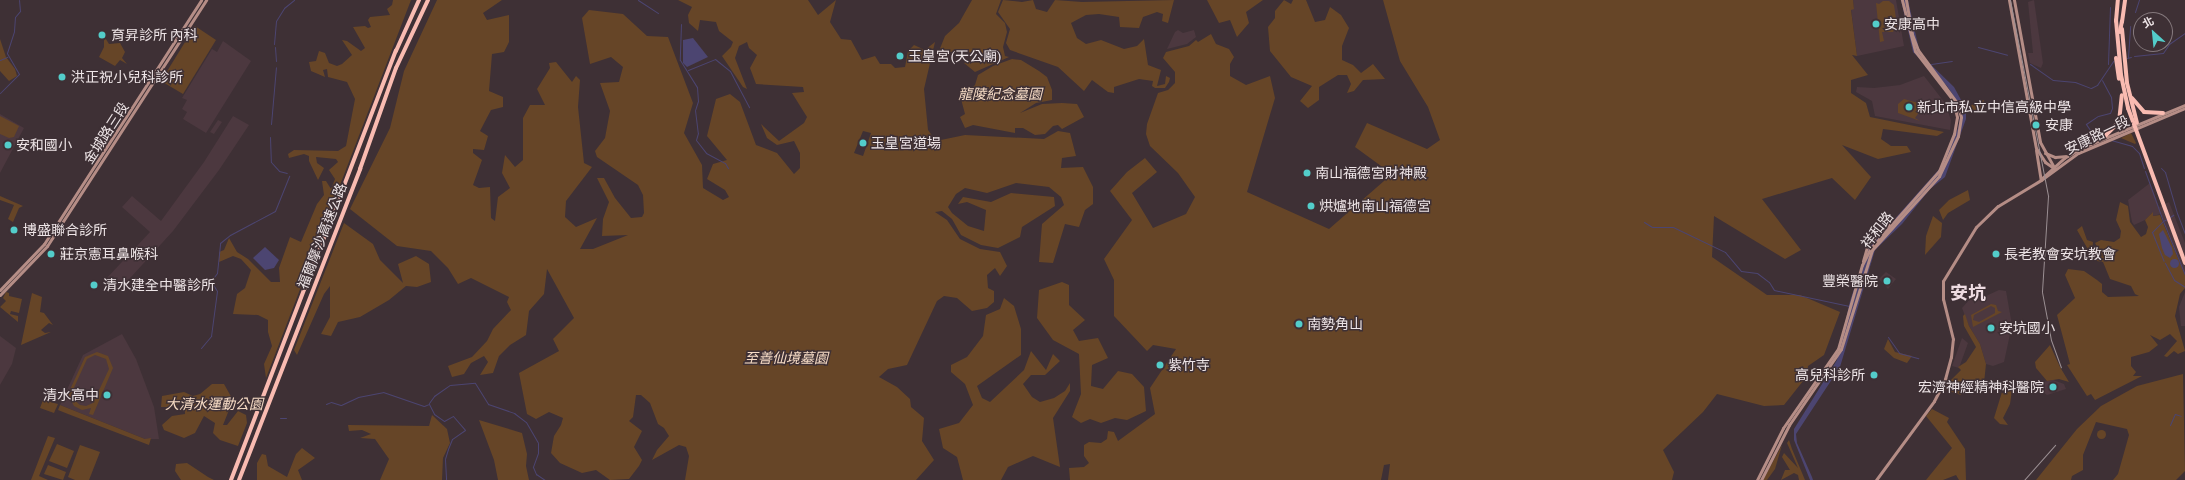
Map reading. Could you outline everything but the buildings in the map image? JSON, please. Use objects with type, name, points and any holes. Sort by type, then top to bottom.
[{"type":"highway","name":"福爾摩沙高速公路","points":[[231,480],[396,51],[419,0]]},
{"type":"highway","name":"福爾摩沙高速公路","points":[[238,480],[360,169],[396,68],[428,0]]},
{"type":"highway","points":[[2118,0],[2116,20],[2117,67],[2122,95],[2131,127]]},
{"type":"highway","points":[[2125,0],[2122,21],[2121,60],[2127,102],[2185,254]]},
{"type":"highway","points":[[2116,20],[2121,75],[2127,102],[2185,263]]},
{"type":"highway","points":[[2122,21],[2127,83],[2138,125]]},
{"type":"highway","points":[[2127,83],[2139,109],[2151,114],[2163,113]]},
{"type":"highway","points":[[2104,137],[2119,122],[2122,95]]},
{"type":"main road","name":"金城路三段","points":[[36,257],[201,0]]},
{"type":"main road","name":"金城路三段","points":[[36,257],[65,220],[206,0]]},
{"type":"main road","name":"祥和路","points":[[1761,480],[1789,425],[1836,360],[1844,338],[1868,244],[1901,214],[1939,171],[1957,123],[1952,100],[1915,52],[1902,0]]},
{"type":"main road","name":"祥和路","points":[[1853,305],[1872,250],[1939,176],[1956,140],[1961,123],[1957,104],[1952,93],[1927,66],[1918,50],[1912,34],[1906,0]]},
{"type":"main road","points":[[2009,0],[2041,180]]},
{"type":"main road","points":[[2014,0],[2043,151],[2054,168]]},
{"type":"main road","name":"安康路一段","points":[[2138,125],[2163,113],[2185,105]]},
{"type":"main road","name":"安康路一段","points":[[1876,480],[1934,401],[1945,379],[1952,357],[1953,339],[1943,298],[1944,276],[1982,221],[1998,206],[2041,180],[2070,154],[2104,137],[2185,108]]},
{"type":"main road","name":"安康路一段","points":[[2054,168],[2078,153],[2131,127]]},
{"type":"main road","points":[[2036,148],[2042,159],[2054,168]]},
{"type":"main road","points":[[2043,151],[2055,157],[2070,154]]},
{"type":"main road","points":[[0,290],[36,257]]},
{"type":"main road","points":[[0,295],[36,257]]},
{"type":"main road","name":"祥和路","points":[[1757,480],[1766,466],[1783,428],[1827,367],[1844,338]]},
{"type":"shaded area","name":"安康高中","points":[[1853,0],[1896,0],[1904,46],[1857,56],[1851,9],[1854,9]]},
{"type":"shaded area","points":[[1901,0],[1908,0],[1920,54],[1954,87],[1966,109],[1966,119],[1945,177],[1930,189],[1902,224],[1875,250],[1840,367],[1796,434],[1797,443],[1813,480],[1810,480],[1794,440],[1794,429],[1837,360],[1850,301],[1867,250],[1941,167],[1958,128],[1961,113],[1959,104],[1947,86],[1913,52]]},
{"type":"shaded area","points":[[2034,0],[2043,63],[2041,68],[2030,63],[2028,53],[2033,53],[2028,2]]},
{"type":"shaded area","points":[[1178,30],[1183,33],[1194,30],[1196,37],[1187,44],[1167,49],[1175,32]]},
{"type":"shaded area","points":[[693,38],[708,57],[687,67],[683,63],[683,40]]},
{"type":"shaded area","points":[[223,41],[251,61],[206,133],[183,119],[187,112],[182,109],[187,100],[182,98],[212,49],[217,52]]},
{"type":"shaded area","name":"新北市私立中信高級中學","points":[[1924,76],[1945,103],[1951,120],[1950,130],[1875,116],[1872,101],[1856,92],[1857,87],[1874,88],[1900,85]]},
{"type":"shaded area","name":"安和國小","points":[[0,114],[24,128],[0,173]]},
{"type":"shaded area","points":[[233,116],[249,125],[219,170],[173,231],[122,287],[105,280],[150,232],[122,207],[132,196],[161,221],[204,162]]},
{"type":"shaded area","points":[[218,120],[222,122],[214,134],[210,132]]},
{"type":"shaded area","points":[[2150,183],[2159,207],[2169,202],[2185,243],[2185,274],[2161,214],[2153,216],[2152,213],[2145,220],[2134,225],[2132,222],[2128,200]]},
{"type":"shaded area","points":[[2163,230],[2172,248],[2173,254],[2170,258],[2165,255],[2162,248],[2159,234]]},
{"type":"shaded area","points":[[265,247],[279,260],[274,268],[265,270],[253,258]]},
{"type":"shaded area","points":[[2174,258],[2179,263],[2174,268],[2169,263]]},
{"type":"shaded area","name":"豐榮醫院","points":[[1886,272],[1896,279],[1888,289],[1879,279]]},
{"type":"shaded area","name":"安坑國小","points":[[1999,290],[2006,291],[2012,325],[2004,362],[1993,366],[1986,364],[1980,344],[1969,326],[1962,308],[1970,299],[1975,301]]},
{"type":"shaded area","points":[[2185,292],[2185,326],[2181,326],[2179,307]]},
{"type":"shaded area","name":"清水高中","points":[[122,334],[136,359],[154,407],[159,439],[145,439],[60,405],[83,355]]},
{"type":"shaded area","points":[[0,336],[16,348],[12,364],[0,385]]},
{"type":"shaded area","points":[[1962,338],[1968,343],[1959,368],[1952,366]]},
{"type":"shaded area","name":"宏濟神經精神科醫院","points":[[2053,380],[2064,384],[2066,389],[2047,395],[2039,389],[2042,382]]},
{"type":"green space","points":[[393,0],[411,0],[266,378],[264,364],[272,346],[268,332],[268,320],[258,315],[233,314],[237,294],[245,288],[251,270],[241,259],[233,256],[219,262],[219,252],[224,250],[229,238],[237,252],[248,259],[271,282],[280,282],[279,268],[290,237],[301,242],[317,204],[324,195],[322,181],[326,181],[331,189],[335,179],[329,170],[338,162],[336,159],[316,157],[317,163],[324,168],[318,180],[309,161],[309,156],[304,154],[289,158],[288,154],[294,150],[338,151],[346,146],[355,99],[347,82],[328,77],[327,69],[323,70],[325,77],[311,71],[309,62],[316,61],[319,51],[325,53],[329,63],[337,66],[342,64],[352,55],[342,40],[347,41],[361,51],[365,48],[353,27],[365,26],[368,28],[371,27],[368,20],[370,17],[390,15],[387,9],[392,5]]},
{"type":"green space","name":"至善仙境墓園","points":[[437,0],[502,0],[483,13],[487,20],[509,15],[509,42],[504,52],[492,54],[489,91],[503,97],[503,107],[491,110],[480,131],[488,136],[484,150],[473,149],[473,153],[482,160],[473,185],[479,188],[490,187],[491,218],[495,221],[498,197],[510,188],[502,173],[505,155],[515,167],[523,160],[523,118],[530,105],[545,105],[537,89],[550,68],[549,63],[556,62],[572,82],[576,76],[580,80],[578,107],[584,163],[592,167],[566,201],[565,217],[576,227],[597,218],[580,249],[593,249],[628,235],[602,236],[603,219],[609,202],[597,178],[604,178],[615,198],[631,218],[642,217],[644,213],[643,195],[638,185],[597,157],[595,151],[605,138],[610,111],[600,83],[619,82],[623,67],[611,57],[590,64],[582,18],[589,10],[623,14],[647,36],[668,37],[693,103],[684,133],[702,165],[703,188],[723,200],[729,197],[725,190],[707,179],[713,164],[727,160],[707,136],[716,99],[730,94],[740,102],[756,145],[777,153],[794,174],[800,168],[800,153],[794,141],[777,145],[767,138],[761,124],[779,141],[804,123],[807,117],[792,93],[804,92],[803,87],[756,84],[750,68],[757,55],[749,48],[747,42],[739,46],[735,58],[747,89],[743,87],[722,56],[731,47],[733,42],[719,31],[716,22],[700,20],[698,31],[689,23],[688,15],[692,7],[678,0],[808,0],[818,15],[836,0],[830,22],[841,39],[851,40],[862,60],[875,56],[880,64],[891,64],[895,68],[905,67],[908,51],[914,45],[925,50],[935,42],[924,89],[928,130],[936,141],[965,135],[1044,139],[1058,131],[1070,133],[1076,156],[1062,158],[1061,168],[1083,167],[1093,187],[1093,204],[1085,210],[1079,227],[1065,224],[1053,263],[1039,262],[1042,224],[1064,205],[1061,197],[1049,187],[1016,183],[987,193],[965,188],[956,194],[948,207],[952,213],[968,226],[984,231],[986,210],[967,202],[958,204],[963,197],[991,202],[1011,193],[1054,197],[1055,206],[1022,227],[1020,237],[998,248],[981,245],[961,235],[952,219],[942,211],[935,212],[947,220],[960,239],[980,249],[1000,252],[1007,266],[1000,276],[995,268],[987,275],[988,288],[994,291],[994,302],[987,308],[972,311],[957,298],[944,296],[937,301],[907,365],[888,369],[879,377],[897,387],[910,399],[911,407],[924,418],[922,441],[934,460],[916,480],[685,480],[689,456],[686,447],[679,445],[652,460],[657,450],[669,436],[664,428],[658,424],[650,403],[641,395],[636,395],[633,417],[629,421],[642,431],[634,447],[642,460],[629,479],[610,480],[596,470],[582,473],[560,463],[551,453],[554,436],[561,425],[563,418],[549,412],[536,419],[527,414],[519,373],[559,351],[553,339],[574,318],[547,269],[544,294],[529,311],[526,335],[510,345],[499,356],[493,373],[480,375],[488,362],[484,356],[471,363],[464,374],[452,377],[448,366],[472,357],[487,341],[493,329],[511,310],[507,302],[509,297],[471,278],[458,284],[448,268],[431,251],[397,246],[350,209],[390,128],[404,71]],"holes":[[[863,131],[871,133],[863,156],[854,153]]]},
{"type":"green space","name":"龍陵紀念墓園","points":[[972,0],[1001,0],[996,14],[1005,23],[1007,32],[1003,47],[1005,56],[1009,57],[975,72],[964,63],[975,56],[969,52],[948,52],[937,56],[945,36],[959,23]]},
{"type":"green space","points":[[1003,0],[1022,2],[1033,0],[1036,9],[1047,12],[1055,0],[1082,2],[1174,0],[1168,23],[1162,21],[1163,14],[1157,12],[1143,17],[1139,28],[1120,27],[1119,17],[1099,14],[1086,15],[1071,23],[1077,38],[1086,44],[1101,40],[1124,49],[1137,46],[1144,39],[1148,65],[1161,70],[1157,86],[1165,84],[1166,76],[1170,78],[1169,82],[1165,88],[1155,88],[1152,86],[1153,81],[1139,79],[1114,87],[1114,93],[1108,92],[1092,80],[1084,91],[1058,67],[1010,50],[1006,43],[1010,29],[998,12]]},
{"type":"green space","points":[[1207,0],[1263,0],[1246,12],[1249,23],[1237,37],[1230,20],[1219,23]]},
{"type":"green space","points":[[1284,0],[1291,4],[1293,0],[1306,0],[1315,22],[1325,20],[1330,7],[1341,15],[1349,28],[1342,46],[1342,60],[1353,65],[1361,73],[1373,64],[1385,79],[1363,80],[1354,91],[1347,93],[1351,84],[1347,75],[1338,75],[1319,87],[1319,100],[1308,108],[1300,101],[1312,86],[1291,77],[1270,51],[1268,27],[1275,18],[1275,11]]},
{"type":"green space","points":[[1383,0],[1853,0],[1854,9],[1851,10],[1857,56],[1852,55],[1868,75],[1851,80],[1851,93],[1866,103],[1870,117],[1944,132],[1937,136],[1883,129],[1881,139],[1891,146],[1907,146],[1911,152],[1878,159],[1842,145],[1871,177],[1855,200],[1832,178],[1762,199],[1801,250],[1785,259],[1714,216],[1712,257],[1767,295],[1800,295],[1840,312],[1824,355],[1808,366],[1807,376],[1784,405],[1764,406],[1717,394],[1703,412],[1663,450],[1674,472],[1672,480],[1388,480],[1390,464],[1384,465],[1381,480],[1070,480],[1069,468],[1084,467],[1089,463],[1084,456],[1084,445],[1089,442],[1101,443],[1107,439],[1108,431],[1114,432],[1118,441],[1155,414],[1150,388],[1176,349],[1153,345],[1147,351],[1114,316],[1114,280],[1104,259],[1132,220],[1110,191],[1127,172],[1145,158],[1157,172],[1132,193],[1153,228],[1186,214],[1195,197],[1178,173],[1150,146],[1146,134],[1147,124],[1158,93],[1168,90],[1175,83],[1175,72],[1163,58],[1166,52],[1189,46],[1196,40],[1198,42],[1211,34],[1216,44],[1229,49],[1234,57],[1230,64],[1230,76],[1246,85],[1270,76],[1275,98],[1247,192],[1329,229],[1392,174],[1355,147],[1367,123],[1427,149],[1440,140],[1428,107],[1400,61]]},
{"type":"green space","points":[[1883,1],[1889,1],[1894,5],[1897,25],[1893,32],[1882,32],[1884,41],[1880,42],[1876,3],[1879,4]]},
{"type":"green space","points":[[195,26],[216,40],[183,94],[161,81]]},
{"type":"green space","points":[[104,36],[109,44],[120,43],[125,52],[122,58],[127,64],[120,60],[115,66],[99,57],[104,47]]},
{"type":"green space","points":[[0,39],[6,57],[15,69],[17,76],[9,81],[0,71]]},
{"type":"green space","name":"龍陵紀念墓園","points":[[1012,59],[1021,60],[1047,77],[1052,90],[1052,100],[1036,103],[1020,113],[1042,104],[1062,103],[1077,104],[1084,117],[1062,129],[1058,125],[1053,126],[1045,134],[1035,135],[1023,128],[1015,128],[1015,133],[973,125],[965,128],[960,117],[965,114],[961,99],[975,85],[978,75],[993,66]]},
{"type":"green space","points":[[1904,99],[1918,103],[1920,111],[1915,118],[1920,121],[1898,113],[1898,104]]},
{"type":"green space","points":[[1984,100],[1984,113],[1967,113],[1967,107]]},
{"type":"green space","points":[[2125,114],[2128,124],[2118,128],[2123,115]]},
{"type":"green space","points":[[0,116],[19,126],[14,137],[9,138],[0,134]]},
{"type":"green space","points":[[2131,133],[2136,143],[2135,144],[2121,138]]},
{"type":"green space","points":[[1968,190],[1970,200],[1948,213],[1943,220],[1939,210],[1949,200]]},
{"type":"green space","points":[[0,196],[23,206],[19,208],[13,222],[8,219],[14,205],[0,200]]},
{"type":"green space","points":[[2120,202],[2128,206],[2130,222],[2141,237],[2146,234],[2148,227],[2145,220],[2153,212],[2153,216],[2160,215],[2185,275],[2185,288],[2180,294],[2175,316],[2185,351],[2178,354],[2174,351],[2167,357],[2164,356],[2177,341],[2170,334],[2160,340],[2150,335],[2158,345],[2149,352],[2131,357],[2131,366],[2136,372],[2133,376],[2142,376],[2095,400],[2091,394],[2087,396],[2067,365],[2070,364],[2057,315],[2075,298],[2065,275],[2068,269],[2084,271],[2097,280],[2102,284],[2102,292],[2108,297],[2139,296],[2135,294],[2131,286],[2110,279],[2103,262],[2097,261],[2090,253],[2077,230],[2082,226],[2087,240],[2093,242],[2092,252],[2100,260],[2102,255],[2095,243],[2101,240],[2114,242],[2120,238],[2121,231],[2116,220]]},
{"type":"green space","points":[[1933,216],[1942,223],[1941,237],[1925,255],[1926,236]]},
{"type":"green space","points":[[344,223],[373,244],[380,260],[403,283],[398,264],[416,256],[429,264],[431,282],[417,287],[406,286],[389,300],[360,317],[338,322],[331,336],[321,334],[330,317],[330,286],[324,294],[297,355],[294,350]]},
{"type":"green space","points":[[1062,282],[1069,285],[1069,305],[1085,320],[1073,330],[1079,341],[1098,338],[1108,358],[1092,365],[1091,386],[1103,389],[1118,371],[1132,374],[1144,387],[1146,411],[1127,420],[1115,418],[1101,423],[1090,419],[1081,423],[1072,417],[1081,394],[1079,354],[1053,340],[1037,318],[1039,290]]},
{"type":"green space","points":[[6,292],[9,293],[9,296],[22,299],[19,313],[11,311],[10,314],[18,316],[18,322],[0,307],[6,301],[3,298]]},
{"type":"green space","points":[[32,293],[42,297],[40,312],[44,313],[53,325],[49,323],[41,330],[45,333],[51,332],[21,345]]},
{"type":"green space","points":[[1004,298],[1014,306],[1021,329],[1021,355],[977,386],[982,398],[990,402],[1024,370],[1031,351],[1046,370],[1053,354],[1060,361],[1045,375],[1031,375],[1023,384],[1032,397],[1040,402],[1054,398],[1065,391],[1070,383],[1070,391],[1053,418],[1060,467],[1033,456],[1008,467],[1001,480],[963,480],[957,457],[943,448],[939,429],[959,423],[973,405],[965,384],[951,372],[951,365],[967,357],[983,336],[986,315],[1000,309]]},
{"type":"green space","points":[[1991,304],[1996,305],[1998,311],[2002,312],[1973,327],[1971,315]],"holes":[[[1991,306],[1995,308],[1995,313],[1979,322],[1973,320],[1974,315]]]},
{"type":"green space","points":[[1965,314],[1969,326],[1980,344],[1986,364],[1984,383],[1968,382],[1961,395],[1943,389],[1947,379],[1951,380],[1961,370],[1958,367],[1966,362],[1976,347],[1964,326],[1963,316]]},
{"type":"green space","points":[[1888,339],[1895,352],[1912,356],[1907,363],[1894,358],[1884,349]]},
{"type":"green space","points":[[2050,345],[2069,382],[2059,379],[2047,381],[2036,368],[2035,362]]},
{"type":"green space","points":[[97,352],[108,356],[113,368],[93,415],[89,414],[91,408],[82,410],[74,406],[68,394],[85,357]],"holes":[[[95,355],[106,359],[109,369],[93,403],[86,406],[80,405],[73,399],[72,392],[87,359]]]},
{"type":"green space","points":[[2183,374],[2185,471],[2176,480],[2113,480],[2118,474],[2129,435],[2127,429],[2096,422],[2083,455],[2083,470],[2072,476],[2071,480],[2036,480],[2077,429],[2101,406],[2137,386]]},
{"type":"green space","points":[[2006,379],[2013,383],[2010,404],[2003,418],[2008,425],[2000,424],[1994,418]]},
{"type":"green space","name":"大清水運動公園","points":[[212,384],[224,384],[233,400],[223,425],[227,425],[238,411],[246,415],[247,423],[238,446],[220,440],[213,433],[215,423],[204,416],[195,433],[184,438],[164,430],[162,425],[172,416],[185,414],[184,402],[171,407],[161,407],[162,396],[184,392],[193,396],[200,394]]},
{"type":"green space","points":[[43,400],[58,404],[54,413],[40,408]]},
{"type":"green space","points":[[60,405],[145,439],[151,438],[149,445],[58,410]]},
{"type":"green space","points":[[1932,409],[1949,418],[1947,422],[1965,449],[1966,480],[1959,480],[1956,475],[1943,480],[1926,480],[1952,448],[1926,416]]},
{"type":"green space","points":[[432,415],[447,429],[450,443],[443,458],[442,480],[380,480],[389,459],[375,439],[360,438],[371,434],[362,430],[349,431],[348,425],[429,426]]},
{"type":"green space","points":[[479,420],[522,433],[527,454],[526,466],[529,480],[498,480],[494,460]]},
{"type":"green space","points":[[2101,429],[2106,434],[2101,439],[2096,434]]},
{"type":"green space","points":[[48,436],[55,438],[39,476],[48,480],[31,480]]},
{"type":"green space","points":[[1789,440],[1805,480],[1799,480],[1798,475],[1794,473],[1781,480],[1785,470],[1790,470],[1782,457],[1784,453],[1798,468],[1787,443]]},
{"type":"green space","points":[[57,444],[74,451],[67,468],[49,461]]},
{"type":"green space","points":[[80,445],[100,452],[89,480],[75,480],[68,477]]},
{"type":"green space","points":[[1782,445],[1775,469],[1767,480],[1763,480]]},
{"type":"green space","points":[[302,448],[315,458],[298,470],[302,480],[257,480],[257,463],[262,454],[266,455],[268,466],[287,477],[296,454]]},
{"type":"green space","points":[[187,463],[214,480],[181,480],[175,471],[176,464]]},
{"type":"green space","points":[[48,465],[66,472],[63,480],[44,474]]},
{"type":"waterway","points":[[0,93],[19,74],[7,53],[14,31],[15,17],[20,11],[19,0]]},
{"type":"waterway","points":[[274,44],[276,21],[284,8],[294,0]]},
{"type":"waterway","points":[[638,0],[658,13]]},
{"type":"waterway","points":[[2135,12],[2139,0]]},
{"type":"waterway","points":[[2108,64],[2110,7]]},
{"type":"waterway","points":[[681,24],[680,60],[697,87],[698,101],[695,110],[698,133],[696,140],[706,153],[725,163],[728,168]]},
{"type":"waterway","points":[[2128,57],[2130,26]]},
{"type":"waterway","points":[[2134,56],[2163,53],[2169,44],[2185,33]]},
{"type":"waterway","points":[[275,47],[276,61]]},
{"type":"waterway","points":[[1978,47],[2007,55]]},
{"type":"waterway","points":[[0,60],[7,57]]},
{"type":"waterway","points":[[2127,58],[2131,57]]},
{"type":"waterway","points":[[688,70],[715,59],[730,71],[749,107]]},
{"type":"waterway","points":[[1931,64],[1952,61]]},
{"type":"waterway","points":[[2030,64],[2053,80],[2075,82],[2091,88],[2097,85],[2113,61]]},
{"type":"waterway","points":[[271,124],[276,67]]},
{"type":"waterway","points":[[2099,138],[2095,137],[2086,124],[2098,116],[2110,113],[2112,108],[2111,97],[2102,80]]},
{"type":"waterway","points":[[270,137],[271,162],[279,171],[287,173]]},
{"type":"waterway","points":[[2111,140],[2132,146],[2139,153],[2144,168]]},
{"type":"waterway","points":[[2161,168],[2165,172],[2177,213]]},
{"type":"waterway","points":[[2145,171],[2163,221],[2152,232],[2164,261]]},
{"type":"waterway","points":[[201,348],[211,336],[217,291],[211,281],[217,273],[220,243],[230,235],[275,211],[289,176]]},
{"type":"waterway","points":[[2177,213],[2185,234]]},
{"type":"waterway","points":[[2167,219],[2163,221],[2185,275]]},
{"type":"waterway","points":[[1644,222],[1652,227],[1673,227],[1725,252],[1741,271],[1757,273],[1769,282],[1774,290],[1849,306]]},
{"type":"waterway","points":[[2165,263],[2174,280],[2185,287]]},
{"type":"waterway","points":[[1888,337],[1899,353],[1918,358]]},
{"type":"waterway","points":[[429,403],[434,396],[450,385],[475,383],[488,404],[514,413],[526,422],[538,443],[538,453],[533,467],[536,474],[545,480]]},
{"type":"waterway","points":[[326,404],[331,402],[341,405],[358,397],[383,392],[424,406],[429,404],[434,414],[444,421],[453,416],[465,430],[452,439],[448,449],[445,459],[446,480]]},
{"type":"waterway","points":[[2170,425],[2175,414],[2181,416]]},
{"type":"waterway","points":[[280,418],[286,418]]},
{"type":"tram line","points":[[2010,0],[2048,196],[2042,292],[2051,340],[2061,367]]},
{"type":"tram line","points":[[2024,480],[2055,445]]},
{"type":"place","name":"安康高中","points":[[1876,24]]},
{"type":"place","name":"育昇診所 內科","points":[[102,35]]},
{"type":"place","name":"玉皇宮(天公廟)","points":[[900,56]]},
{"type":"place","name":"洪正祝小兒科診所","points":[[62,77]]},
{"type":"place","name":"新北市私立中信高級中學","points":[[1909,107]]},
{"type":"place","name":"安康","points":[[2036,125]]},
{"type":"place","name":"玉皇宮道場","points":[[863,143]]},
{"type":"place","name":"安和國小","points":[[8,145]]},
{"type":"place","name":"南山福德宮財神殿","points":[[1307,173]]},
{"type":"place","name":"烘爐地南山福德宮","points":[[1311,206]]},
{"type":"place","name":"博盛聯合診所","points":[[14,230]]},
{"type":"place","name":"莊京憲耳鼻喉科","points":[[51,254]]},
{"type":"place","name":"長老教會安坑教會","points":[[1996,254]]},
{"type":"place","name":"豐榮醫院","points":[[1887,281]]},
{"type":"place","name":"清水建全中醫診所","points":[[94,285]]},
{"type":"place","name":"南勢角山","points":[[1299,324]]},
{"type":"place","name":"安坑國小","points":[[1991,328]]},
{"type":"place","name":"紫竹寺","points":[[1160,365]]},
{"type":"place","name":"高兒科診所","points":[[1874,375]]},
{"type":"place","name":"宏濟神經精神科醫院","points":[[2053,387]]},
{"type":"place","name":"清水高中","points":[[107,395]]},
{"type":"district","name":"安坑","points":[[1968,293]]}]
